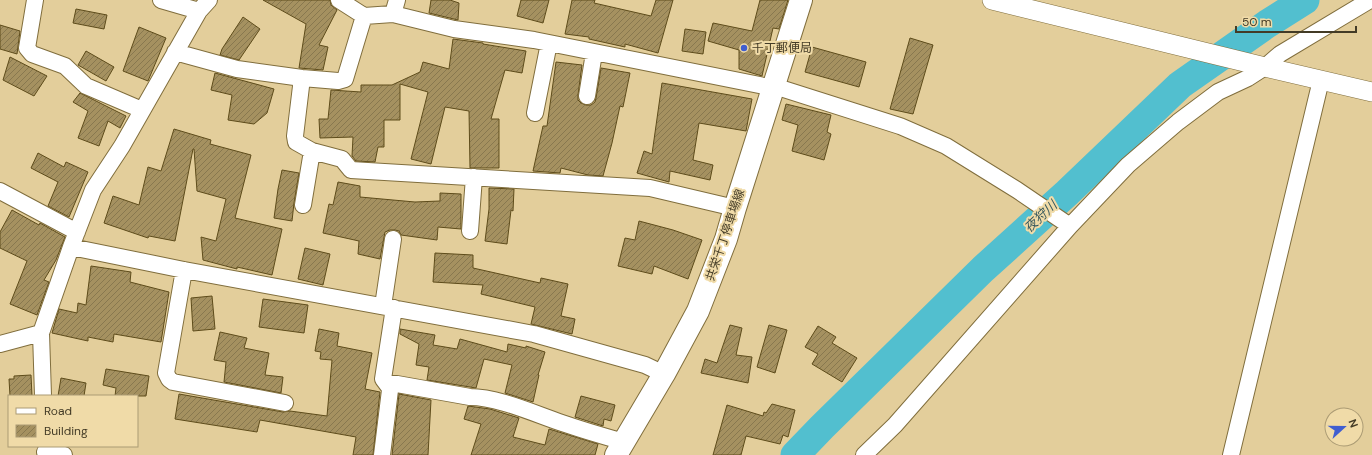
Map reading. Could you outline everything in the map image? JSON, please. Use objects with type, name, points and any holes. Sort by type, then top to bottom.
[{"type":"main road","name":"共栄千丁停車場線","points":[[620,448],[664,374],[698,311],[726,239],[801,0]]},
{"type":"street","points":[[35,0],[26,48],[32,54],[65,66],[86,86],[142,110]]},
{"type":"street","points":[[43,395],[41,333],[93,190],[122,146],[175,52],[204,6],[161,0]]},
{"type":"street","points":[[339,0],[364,16],[395,7],[454,30],[548,44],[764,86],[774,86],[900,126],[946,146],[1017,190],[1068,225]]},
{"type":"street","points":[[993,0],[1372,92]]},
{"type":"street","points":[[864,455],[895,425],[1068,225],[1128,165],[1178,122],[1218,92],[1248,78],[1280,54],[1370,0]]},
{"type":"street","points":[[175,52],[237,69],[302,78],[338,81],[345,79],[364,16]]},
{"type":"street","points":[[535,113],[548,44]]},
{"type":"street","points":[[587,96],[594,53]]},
{"type":"street","points":[[302,78],[295,136],[296,142],[312,151],[342,159],[351,170],[650,188],[735,208]]},
{"type":"street","points":[[1231,455],[1321,80]]},
{"type":"street","points":[[303,205],[312,151]]},
{"type":"street","points":[[470,230],[474,178]]},
{"type":"street","points":[[0,191],[77,232]]},
{"type":"street","points":[[382,455],[390,390],[383,379],[393,239]]},
{"type":"street","points":[[71,247],[184,270],[534,334],[645,365],[664,374]]},
{"type":"street","points":[[184,270],[166,373],[169,379],[173,382],[285,403]]},
{"type":"street","points":[[0,344],[41,333]]},
{"type":"street","points":[[387,384],[397,384],[470,397],[482,397],[562,423],[620,448]]},
{"type":"street","points":[[45,451],[64,455]]},
{"type":"building","points":[[263,0],[330,0],[331,5],[337,10],[319,45],[328,47],[323,70],[299,68],[306,24]]},
{"type":"building","points":[[431,0],[450,0],[459,3],[458,20],[429,13]]},
{"type":"building","points":[[521,0],[549,0],[543,23],[517,16]]},
{"type":"building","points":[[572,0],[595,0],[594,3],[651,16],[656,0],[673,0],[658,53],[625,44],[625,47],[589,39],[589,37],[565,34]]},
{"type":"building","points":[[760,0],[788,0],[779,29],[773,28],[762,76],[739,69],[739,50],[708,41],[713,23],[752,31]]},
{"type":"building","points":[[76,9],[107,15],[104,29],[73,23]]},
{"type":"building","points":[[243,17],[260,29],[239,60],[220,55],[222,49]]},
{"type":"building","points":[[0,25],[20,31],[17,54],[0,49]]},
{"type":"building","points":[[139,27],[166,38],[148,81],[123,71]]},
{"type":"building","points":[[685,29],[706,32],[703,54],[682,51]]},
{"type":"building","points":[[910,38],[933,45],[913,114],[890,109]]},
{"type":"building","points":[[453,39],[526,51],[522,73],[505,70],[491,119],[499,119],[499,168],[470,168],[469,111],[445,107],[431,164],[411,159],[428,92],[400,84],[400,120],[384,120],[384,147],[378,147],[375,162],[356,161],[352,156],[353,137],[320,138],[319,119],[328,119],[331,90],[361,92],[361,85],[392,85],[420,72],[423,62],[449,69]]},
{"type":"building","points":[[812,47],[866,62],[859,87],[805,72]]},
{"type":"building","points":[[86,51],[114,67],[106,81],[78,65]]},
{"type":"building","points":[[10,57],[47,76],[34,96],[3,80]]},
{"type":"building","points":[[556,62],[582,65],[578,100],[586,105],[591,105],[595,102],[601,68],[630,73],[623,107],[620,106],[603,176],[588,175],[561,168],[560,173],[533,171],[543,126],[547,126]]},
{"type":"building","points":[[215,73],[274,89],[267,113],[254,124],[228,120],[232,95],[211,90]]},
{"type":"building","points":[[662,83],[752,99],[746,131],[699,123],[693,160],[713,165],[710,180],[670,171],[669,182],[637,173],[644,151],[652,154]]},
{"type":"building","points":[[80,93],[126,116],[120,128],[108,121],[99,146],[78,138],[88,111],[73,102]]},
{"type":"building","points":[[786,104],[831,115],[827,132],[831,134],[824,160],[792,151],[798,125],[782,120]]},
{"type":"building","points":[[174,129],[211,140],[210,144],[251,155],[235,218],[282,229],[272,275],[237,267],[237,269],[203,260],[201,237],[216,241],[226,199],[197,191],[194,149],[175,241],[149,236],[148,238],[104,223],[113,196],[139,205],[148,167],[161,171]]},
{"type":"building","points":[[38,153],[64,167],[66,162],[88,172],[69,217],[48,206],[58,182],[31,168]]},
{"type":"building","points":[[282,170],[299,173],[292,221],[274,218]]},
{"type":"building","points":[[338,182],[360,186],[360,197],[415,202],[440,201],[440,193],[461,194],[461,229],[438,227],[437,240],[401,235],[399,231],[390,230],[385,232],[380,259],[358,254],[359,241],[323,233],[329,204],[333,205]]},
{"type":"building","points":[[489,188],[514,189],[513,211],[511,210],[507,244],[485,241],[489,209]]},
{"type":"building","points":[[12,210],[65,237],[56,260],[44,280],[49,282],[37,315],[10,304],[27,261],[0,248],[0,232]]},
{"type":"building","points":[[639,221],[673,230],[702,240],[688,279],[654,266],[652,274],[618,266],[625,238],[635,240]]},
{"type":"building","points":[[305,248],[330,254],[323,285],[298,279]]},
{"type":"building","points":[[435,253],[473,255],[473,268],[540,283],[541,278],[568,284],[561,316],[575,319],[572,334],[531,324],[535,307],[481,294],[483,285],[433,282]]},
{"type":"building","points":[[91,266],[131,272],[130,282],[169,292],[161,342],[114,334],[113,342],[88,337],[88,341],[52,333],[59,309],[77,313],[78,303],[86,305]]},
{"type":"building","points":[[212,296],[215,329],[193,331],[191,298]]},
{"type":"building","points":[[263,299],[308,305],[304,333],[259,327]]},
{"type":"building","points":[[730,325],[742,328],[736,355],[752,357],[748,383],[701,373],[705,359],[717,363]]},
{"type":"building","points":[[769,325],[787,330],[775,373],[757,367]]},
{"type":"building","points":[[818,326],[836,337],[832,343],[857,358],[842,382],[812,364],[818,354],[805,347]]},
{"type":"building","points":[[319,329],[339,333],[337,346],[372,353],[365,389],[380,392],[373,455],[353,455],[356,437],[260,420],[257,432],[175,419],[179,394],[283,412],[290,411],[327,416],[332,360],[320,359],[321,352],[315,351]]},
{"type":"building","points":[[400,329],[435,335],[433,345],[457,349],[460,339],[507,352],[508,344],[526,348],[526,346],[545,352],[538,375],[533,402],[505,393],[512,365],[484,359],[476,388],[427,380],[429,367],[416,365],[419,344],[400,334]]},
{"type":"building","points":[[220,332],[247,338],[244,348],[269,353],[265,375],[283,377],[281,393],[224,382],[226,362],[214,360]]},
{"type":"building","points":[[106,369],[149,376],[146,396],[115,395],[116,388],[103,385]]},
{"type":"building","points":[[31,375],[32,395],[10,395],[9,379],[14,379],[14,376]]},
{"type":"building","points":[[61,378],[86,383],[84,395],[58,395]]},
{"type":"building","points":[[399,394],[431,400],[428,455],[392,455]]},
{"type":"building","points":[[581,396],[615,405],[611,421],[604,419],[603,426],[575,417]]},
{"type":"building","points":[[772,404],[795,410],[788,437],[783,435],[780,444],[746,436],[741,455],[713,455],[727,405],[763,416],[764,412],[766,413]]},
{"type":"building","points":[[468,406],[490,409],[519,418],[513,437],[545,445],[549,429],[598,444],[595,455],[471,455],[481,424],[464,419]]},
{"type":"waterway","name":"夜狩川","points":[[795,455],[983,269],[1067,193],[1180,85],[1267,24],[1305,0]]},
{"type":"place","name":"千丁郵便局","points":[[744,48]]}]
